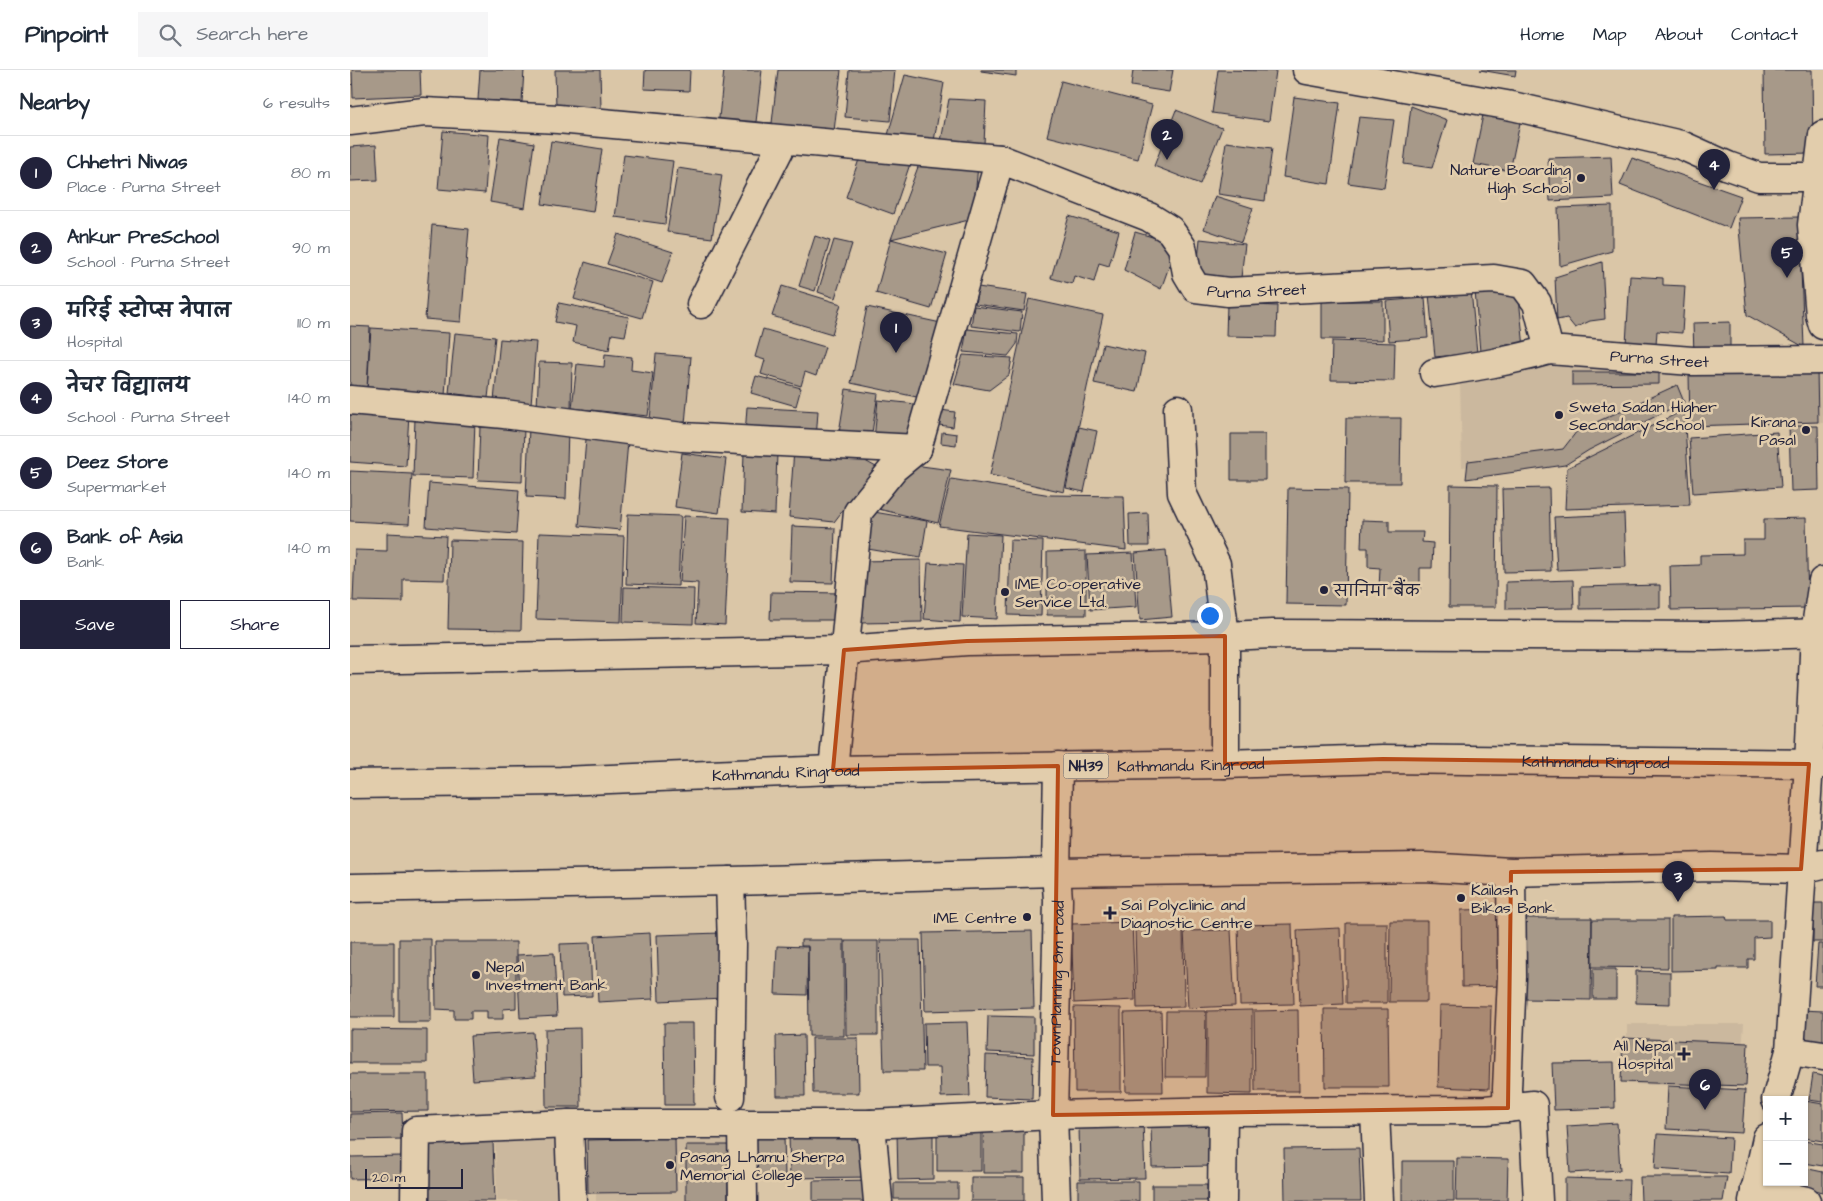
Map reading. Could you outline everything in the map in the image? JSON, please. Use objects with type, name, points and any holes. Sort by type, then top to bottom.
[{"type":"main road","points":[[1307,70],[1512,106],[1681,145],[1728,166],[1759,177],[1819,177]]},
{"type":"main road","points":[[350,121],[424,112],[558,119],[1000,159],[917,449],[894,468],[858,512],[833,770]]},
{"type":"main road","points":[[1823,135],[1812,225],[1820,315],[1823,325]]},
{"type":"main road","points":[[702,304],[784,140]]},
{"type":"main road","name":"Purna Street","points":[[1000,159],[1149,217],[1170,230],[1182,247],[1187,273],[1196,288],[1228,292],[1494,279],[1523,284],[1537,303],[1549,350],[1692,361],[1823,360]]},
{"type":"main road","points":[[1434,373],[1490,365],[1549,350]]},
{"type":"main road","points":[[350,400],[504,414],[682,437],[917,449]]},
{"type":"main road","points":[[1178,409],[1182,493],[1216,564],[1225,636],[1225,764]]},
{"type":"main road","points":[[1777,1096],[1790,1051],[1812,866],[1819,633],[1823,581]]},
{"type":"main road","points":[[350,660],[844,650],[967,642],[1273,634],[1715,636],[1819,633]]},
{"type":"main road","name":"Kathmandu Ringroad","points":[[350,784],[561,781],[833,770],[1225,764],[1382,759],[1816,764]]},
{"type":"main road","name":"TownPlanning 8m road","points":[[1056,1201],[1052,1115],[1058,900],[1056,872],[1058,766]]},
{"type":"main road","points":[[350,888],[730,881],[1056,872],[1424,867],[1511,872],[1812,866]]},
{"type":"main road","points":[[1508,1108],[1507,1089],[1512,977],[1511,872]]},
{"type":"main road","points":[[730,881],[732,946],[730,1097]]},
{"type":"main road","points":[[1790,1051],[1823,1056]]},
{"type":"main road","points":[[415,1201],[416,1131],[569,1124],[871,1124],[1052,1115],[1223,1111],[1376,1112],[1486,1110],[1533,1105],[1538,1201]]},
{"type":"main road","points":[[1222,1201],[1223,1111]]},
{"type":"main road","points":[[1376,1112],[1379,1201]]},
{"type":"main road","points":[[569,1124],[572,1201]]},
{"type":"main road","points":[[742,1124],[743,1201]]},
{"type":"main road","points":[[871,1124],[878,1201]]},
{"type":"main road","points":[[1766,1141],[1754,1195],[1806,1201]]},
{"type":"highlighted area","points":[[1225,636],[1225,764],[1383,759],[1809,764],[1801,869],[1511,872],[1508,1108],[1053,1115],[1058,766],[833,770],[844,650],[967,641]]},
{"type":"shaded area","name":"Sweta Sadan Higher Secondary School","points":[[1590,356],[1823,364],[1823,423],[1702,426],[1698,405],[1657,407],[1656,426],[1617,456],[1462,467],[1460,378]]},
{"type":"shaded area","name":"All Nepal Hospital","points":[[1627,1024],[1744,1024],[1739,1088],[1627,1084]]},
{"type":"shaded area","name":"Pasang Lhamu Sherpa Memorial College","points":[[744,1127],[745,1201],[596,1201],[596,1128]]},
{"type":"shaded area","points":[[559,1140],[560,1201],[497,1201],[495,1142]]},
{"type":"building","points":[[352,70],[420,70],[421,95],[353,98]]},
{"type":"building","points":[[480,70],[524,70],[522,102],[478,100]]},
{"type":"building","points":[[555,70],[600,70],[601,108],[556,108]]},
{"type":"building","points":[[645,70],[690,70],[689,91],[644,89]]},
{"type":"building","points":[[724,70],[762,70],[756,122],[772,123],[778,70],[841,70],[833,140],[718,127]]},
{"type":"building","points":[[849,70],[895,70],[890,121],[845,117]]},
{"type":"building","points":[[1016,70],[1016,76],[981,71]]},
{"type":"building","points":[[1133,70],[1173,70],[1169,92],[1131,86]]},
{"type":"building","points":[[1218,70],[1276,71],[1269,121],[1212,113]]},
{"type":"building","points":[[1480,70],[1516,70],[1515,76]]},
{"type":"building","points":[[1764,70],[1812,70],[1813,153],[1765,154]]},
{"type":"building","points":[[905,75],[944,83],[934,141],[888,135]]},
{"type":"building","points":[[1061,81],[1152,105],[1138,159],[1047,136]]},
{"type":"building","points":[[1294,97],[1340,103],[1329,184],[1283,177]]},
{"type":"building","points":[[949,99],[986,101],[984,144],[941,141]]},
{"type":"building","points":[[1411,106],[1447,120],[1432,168],[1404,164]]},
{"type":"building","points":[[1176,110],[1222,128],[1200,184],[1154,166]]},
{"type":"building","points":[[1484,110],[1521,118],[1510,171],[1473,164]]},
{"type":"building","points":[[1359,117],[1394,120],[1384,188],[1348,183]]},
{"type":"building","points":[[443,131],[489,135],[485,193],[438,189]]},
{"type":"building","points":[[500,137],[534,143],[525,208],[490,202]]},
{"type":"building","points":[[551,141],[602,149],[593,212],[542,204]]},
{"type":"building","points":[[1226,142],[1272,148],[1265,201],[1218,194]]},
{"type":"building","points":[[376,145],[378,180],[350,181],[350,147]]},
{"type":"building","points":[[863,148],[910,164],[893,214],[846,197]]},
{"type":"building","points":[[624,155],[673,161],[665,224],[615,217]]},
{"type":"building","name":"Nature Boarding High School","points":[[1611,156],[1613,198],[1550,201],[1548,158]]},
{"type":"building","points":[[1632,158],[1741,196],[1729,228],[1620,185]]},
{"type":"building","points":[[921,159],[978,165],[973,219],[891,239]]},
{"type":"building","points":[[678,168],[722,175],[712,238],[667,232]]},
{"type":"building","points":[[1215,196],[1253,208],[1241,242],[1204,229]]},
{"type":"building","points":[[1612,206],[1612,251],[1560,266],[1558,208]]},
{"type":"building","points":[[1069,216],[1119,231],[1109,266],[1099,263],[1094,282],[1074,276],[1072,284],[1051,278]]},
{"type":"building","points":[[1799,217],[1804,347],[1747,315],[1738,218]]},
{"type":"building","points":[[432,225],[469,229],[461,322],[425,319]]},
{"type":"building","points":[[1135,232],[1177,244],[1161,289],[1124,270]]},
{"type":"building","points":[[618,234],[673,252],[662,283],[607,264]]},
{"type":"building","points":[[815,236],[830,241],[815,291],[799,286]]},
{"type":"building","points":[[891,239],[947,254],[931,309],[876,293]]},
{"type":"building","points":[[1200,239],[1245,244],[1240,286],[1196,281]]},
{"type":"building","points":[[834,240],[852,244],[835,298],[818,292]]},
{"type":"building","points":[[585,262],[653,282],[642,318],[574,299]]},
{"type":"building","points":[[1602,262],[1605,319],[1590,321],[1575,328],[1567,318],[1557,320],[1555,277]]},
{"type":"building","points":[[1630,276],[1663,278],[1663,285],[1685,286],[1682,333],[1657,331],[1656,345],[1626,344]]},
{"type":"building","points":[[782,286],[841,304],[832,334],[772,316]]},
{"type":"building","points":[[978,287],[1027,294],[1024,311],[975,304]]},
{"type":"building","points":[[1518,288],[1524,348],[1480,352],[1475,291]]},
{"type":"building","points":[[1471,290],[1477,353],[1435,357],[1429,294]]},
{"type":"building","points":[[1425,298],[1428,338],[1389,341],[1386,301]]},
{"type":"building","points":[[1029,299],[1103,315],[1064,492],[990,475]]},
{"type":"building","points":[[1322,301],[1383,301],[1383,340],[1322,339]]},
{"type":"building","points":[[559,303],[629,317],[625,336],[612,334],[609,350],[573,342],[576,326],[555,322]]},
{"type":"building","points":[[1227,304],[1277,306],[1276,337],[1226,336]]},
{"type":"building","points":[[974,306],[1022,312],[1020,332],[971,326]]},
{"type":"building","points":[[867,307],[941,323],[926,399],[851,383]]},
{"type":"building","points":[[1730,322],[1730,354],[1694,355],[1693,323]]},
{"type":"building","points":[[350,326],[370,327],[367,390],[350,389]]},
{"type":"building","points":[[371,328],[449,333],[445,396],[367,391]]},
{"type":"building","points":[[763,329],[825,347],[816,376],[805,372],[801,386],[761,374],[765,360],[755,357]]},
{"type":"building","points":[[967,329],[1018,334],[1017,344],[1008,356],[963,352]]},
{"type":"building","points":[[455,333],[495,337],[488,398],[449,393]]},
{"type":"building","points":[[500,339],[536,342],[531,404],[494,401]]},
{"type":"building","points":[[1332,341],[1395,343],[1394,381],[1331,380]]},
{"type":"building","points":[[1103,344],[1145,353],[1137,392],[1094,383]]},
{"type":"building","points":[[605,354],[632,357],[631,370],[653,373],[648,416],[572,408],[577,364],[604,367]]},
{"type":"building","points":[[656,354],[691,357],[685,424],[650,420]]},
{"type":"building","points":[[963,355],[1012,358],[1009,375],[989,390],[954,384]]},
{"type":"building","points":[[539,362],[572,363],[571,409],[537,408]]},
{"type":"building","points":[[1817,370],[1818,422],[1690,426],[1689,373]]},
{"type":"building","points":[[1572,372],[1659,372],[1659,384],[1572,385]]},
{"type":"building","points":[[756,376],[801,388],[796,406],[751,393]]},
{"type":"building","points":[[1677,385],[1684,402],[1589,450],[1565,465],[1466,479],[1468,461],[1563,449],[1577,431]]},
{"type":"building","points":[[846,389],[878,394],[871,439],[839,433]]},
{"type":"building","points":[[878,400],[916,404],[912,443],[874,439]]},
{"type":"building","points":[[747,407],[818,411],[816,440],[745,435]]},
{"type":"building","points":[[350,409],[409,414],[406,466],[350,462]]},
{"type":"building","points":[[933,409],[955,412],[953,427],[932,424]]},
{"type":"building","points":[[1684,410],[1690,505],[1565,509],[1567,468]]},
{"type":"building","points":[[415,418],[475,420],[473,478],[413,476]]},
{"type":"building","points":[[1346,418],[1401,418],[1400,483],[1345,483]]},
{"type":"building","points":[[1789,426],[1818,426],[1819,490],[1791,491]]},
{"type":"building","points":[[480,427],[524,428],[522,482],[478,480]]},
{"type":"building","points":[[529,427],[568,429],[566,499],[526,497]]},
{"type":"building","points":[[1079,427],[1097,431],[1084,492],[1066,488]]},
{"type":"building","points":[[942,432],[957,434],[956,445],[941,443]]},
{"type":"building","points":[[1777,432],[1781,487],[1693,493],[1689,438]]},
{"type":"building","points":[[1231,434],[1265,434],[1265,480],[1231,480]]},
{"type":"building","points":[[586,439],[628,442],[620,530],[579,526]]},
{"type":"building","points":[[794,450],[858,457],[876,467],[834,522],[789,517]]},
{"type":"building","points":[[744,452],[777,453],[775,514],[742,512]]},
{"type":"building","points":[[682,453],[726,459],[719,513],[675,507]]},
{"type":"building","points":[[914,465],[951,470],[938,523],[874,508]]},
{"type":"building","points":[[350,471],[412,474],[409,524],[350,521]]},
{"type":"building","points":[[951,479],[1051,495],[1124,496],[1126,550],[939,526]]},
{"type":"building","points":[[429,483],[519,490],[516,534],[426,527]]},
{"type":"building","points":[[1450,485],[1497,486],[1496,607],[1449,607]]},
{"type":"building","points":[[1288,488],[1348,489],[1346,605],[1286,604]]},
{"type":"building","points":[[1549,488],[1551,571],[1504,572],[1502,489]]},
{"type":"building","points":[[868,511],[927,521],[921,558],[862,548]]},
{"type":"building","points":[[1148,513],[1149,546],[1130,546],[1129,514]]},
{"type":"building","points":[[628,514],[681,516],[678,586],[626,584]]},
{"type":"building","points":[[1624,514],[1626,567],[1557,570],[1554,517]]},
{"type":"building","points":[[684,516],[730,518],[725,625],[696,623],[698,583],[680,582]]},
{"type":"building","points":[[1806,518],[1808,608],[1671,610],[1670,566],[1700,565],[1700,555],[1743,554],[1743,540],[1764,540],[1764,519]]},
{"type":"building","points":[[1362,520],[1389,521],[1389,532],[1423,532],[1422,542],[1433,543],[1432,568],[1420,568],[1420,590],[1379,589],[1380,568],[1368,567],[1368,548],[1361,548]]},
{"type":"building","points":[[792,526],[835,528],[833,583],[790,582]]},
{"type":"building","points":[[387,533],[446,536],[444,580],[403,579],[403,602],[353,601],[355,550],[387,551]]},
{"type":"building","points":[[539,533],[624,536],[621,622],[536,619]]},
{"type":"building","points":[[967,533],[1001,535],[997,619],[962,617]]},
{"type":"building","points":[[450,540],[523,542],[521,630],[448,629]]},
{"type":"building","points":[[1010,540],[1043,541],[1041,616],[1008,615]]},
{"type":"building","points":[[1166,550],[1172,617],[1140,620],[1135,553]]},
{"type":"building","points":[[1086,551],[1086,615],[1047,615],[1047,552]]},
{"type":"building","points":[[1133,553],[1136,607],[1090,610],[1087,555]]},
{"type":"building","points":[[921,560],[922,622],[858,623],[857,561]]},
{"type":"building","points":[[928,563],[963,565],[960,622],[924,619]]},
{"type":"building","points":[[1573,580],[1574,608],[1506,609],[1506,582]]},
{"type":"building","points":[[1660,585],[1660,608],[1580,609],[1580,587]]},
{"type":"building","points":[[624,587],[694,589],[693,624],[623,622]]},
{"type":"building","points":[[771,592],[843,593],[843,620],[770,620]]},
{"type":"building","points":[[1813,903],[1823,903],[1823,942],[1813,942]]},
{"type":"building","points":[[1503,909],[1504,986],[1462,987],[1461,910]]},
{"type":"building","points":[[1726,916],[1727,920],[1770,920],[1770,937],[1754,938],[1754,959],[1748,959],[1748,968],[1671,971],[1671,917]]},
{"type":"building","points":[[1525,918],[1592,918],[1591,1000],[1524,999]]},
{"type":"building","points":[[1592,920],[1668,920],[1668,968],[1592,967]]},
{"type":"building","points":[[1390,921],[1427,921],[1427,1002],[1389,1002]]},
{"type":"building","points":[[1132,922],[1135,1000],[1074,1003],[1071,924]]},
{"type":"building","points":[[1346,923],[1387,923],[1387,1003],[1346,1003]]},
{"type":"building","points":[[1292,924],[1294,1004],[1240,1005],[1238,925]]},
{"type":"building","points":[[1183,926],[1184,1007],[1137,1008],[1135,927]]},
{"type":"building","points":[[1340,928],[1343,1004],[1300,1006],[1297,930]]},
{"type":"building","points":[[1231,930],[1235,1006],[1188,1008],[1184,931]]},
{"type":"building","points":[[1032,931],[1034,1008],[925,1011],[923,933]]},
{"type":"building","points":[[650,933],[653,999],[598,1002],[595,936]]},
{"type":"building","points":[[721,933],[723,998],[659,1001],[657,935]]},
{"type":"building","points":[[399,939],[431,939],[431,1022],[399,1022]]},
{"type":"building","points":[[801,940],[844,940],[844,1036],[809,1036],[808,946],[801,946]]},
{"type":"building","points":[[880,940],[920,940],[923,1071],[884,1071]]},
{"type":"building","points":[[845,941],[878,941],[878,1035],[846,1035]]},
{"type":"building","points":[[350,942],[394,942],[394,1017],[350,1017]]},
{"type":"building","name":"Nepal Investment Bank","points":[[435,942],[516,942],[516,1008],[503,1009],[503,1019],[487,1019],[487,1011],[471,1011],[471,1019],[454,1019],[454,1010],[436,1009]]},
{"type":"building","points":[[590,943],[592,996],[562,997],[560,944]]},
{"type":"building","points":[[1818,944],[1823,944],[1823,986],[1815,986]]},
{"type":"building","points":[[777,946],[808,947],[807,995],[775,994]]},
{"type":"building","points":[[554,953],[557,1016],[520,1018],[517,955]]},
{"type":"building","points":[[1593,969],[1616,969],[1616,999],[1593,999]]},
{"type":"building","points":[[1636,971],[1670,972],[1670,1004],[1636,1003]]},
{"type":"building","points":[[1440,1005],[1491,1006],[1489,1089],[1438,1087]]},
{"type":"building","points":[[1074,1007],[1121,1008],[1121,1092],[1075,1092]]},
{"type":"building","points":[[1324,1009],[1388,1009],[1389,1087],[1325,1087]]},
{"type":"building","points":[[1252,1010],[1252,1094],[1207,1093],[1207,1011]]},
{"type":"building","points":[[1298,1010],[1299,1091],[1255,1091],[1254,1011]]},
{"type":"building","points":[[1801,1010],[1823,1011],[1823,1047],[1798,1045]]},
{"type":"building","points":[[1166,1011],[1206,1011],[1205,1077],[1165,1077]]},
{"type":"building","points":[[1161,1012],[1163,1092],[1126,1092],[1124,1013]]},
{"type":"building","points":[[988,1016],[1034,1017],[1034,1054],[987,1052]]},
{"type":"building","points":[[967,1022],[970,1096],[941,1097],[940,1067],[925,1067],[924,1023]]},
{"type":"building","points":[[664,1023],[693,1023],[694,1105],[665,1105]]},
{"type":"building","points":[[580,1028],[581,1107],[546,1107],[545,1029]]},
{"type":"building","points":[[350,1029],[427,1030],[427,1063],[350,1063]]},
{"type":"building","points":[[533,1032],[536,1076],[473,1080],[470,1036]]},
{"type":"building","points":[[804,1035],[805,1096],[777,1096],[776,1036]]},
{"type":"building","points":[[812,1038],[858,1038],[859,1093],[813,1093]]},
{"type":"building","name":"All Nepal Hospital","points":[[1623,1038],[1748,1043],[1746,1086],[1621,1082]]},
{"type":"building","points":[[986,1055],[1033,1057],[1032,1099],[985,1097]]},
{"type":"building","points":[[1614,1062],[1615,1108],[1554,1110],[1552,1063]]},
{"type":"building","points":[[350,1074],[428,1074],[428,1111],[350,1112]]},
{"type":"building","points":[[1813,1074],[1823,1076],[1823,1102],[1809,1100]]},
{"type":"building","points":[[1668,1086],[1745,1090],[1742,1133],[1666,1129]]},
{"type":"building","points":[[1808,1102],[1823,1104],[1823,1141],[1808,1139]]},
{"type":"building","points":[[402,1113],[403,1139],[350,1140],[350,1114]]},
{"type":"building","points":[[1143,1121],[1145,1178],[1080,1179],[1079,1123]]},
{"type":"building","points":[[1213,1122],[1214,1166],[1152,1167],[1151,1123]]},
{"type":"building","points":[[1617,1123],[1620,1170],[1570,1173],[1567,1126]]},
{"type":"building","points":[[937,1129],[981,1129],[981,1171],[937,1171]]},
{"type":"building","points":[[870,1131],[871,1177],[790,1178],[789,1132]]},
{"type":"building","points":[[933,1131],[933,1179],[898,1180],[897,1132]]},
{"type":"building","points":[[1024,1131],[1024,1173],[983,1173],[983,1132]]},
{"type":"building","points":[[1657,1134],[1731,1138],[1729,1174],[1655,1169]]},
{"type":"building","points":[[749,1136],[784,1136],[785,1176],[750,1176]]},
{"type":"building","points":[[675,1138],[676,1192],[588,1193],[587,1140]]},
{"type":"building","points":[[493,1141],[495,1201],[426,1201],[424,1143]]},
{"type":"building","points":[[1808,1142],[1823,1144],[1823,1166],[1808,1164]]},
{"type":"building","points":[[686,1145],[728,1145],[728,1201],[686,1201]]},
{"type":"building","points":[[1359,1148],[1361,1201],[1285,1201],[1284,1149]]},
{"type":"building","points":[[402,1156],[403,1178],[350,1179],[350,1157]]},
{"type":"building","points":[[1457,1158],[1508,1159],[1507,1201],[1456,1201]]},
{"type":"building","points":[[1402,1161],[1454,1161],[1454,1201],[1402,1201]]},
{"type":"building","points":[[1808,1169],[1823,1172],[1823,1192],[1799,1186],[1808,1186]]},
{"type":"building","points":[[971,1177],[1024,1177],[1024,1201],[971,1201]]},
{"type":"building","points":[[1640,1177],[1727,1177],[1723,1201],[1641,1201]]},
{"type":"building","points":[[1565,1178],[1629,1180],[1628,1201],[1565,1201]]},
{"type":"building","points":[[870,1180],[870,1201],[813,1201],[813,1181]]},
{"type":"building","points":[[1078,1181],[1139,1181],[1139,1201],[1078,1201]]},
{"type":"building","points":[[894,1183],[958,1183],[958,1199],[894,1199]]},
{"type":"building","points":[[1152,1185],[1207,1185],[1207,1201],[1152,1201]]},
{"type":"place","name":"Ankur PreSchool","points":[[1167,160]]},
{"type":"place","name":"Nature Boarding High School","points":[[1581,178]]},
{"type":"place","name":"नेचर विद्यालय","points":[[1714,190]]},
{"type":"place","name":"Deez Store","points":[[1787,278]]},
{"type":"place","name":"Chhetri Niwas","points":[[896,353]]},
{"type":"place","name":"Sweta Sadan Higher Secondary School","points":[[1559,415]]},
{"type":"place","name":"Kirana Pasal","points":[[1806,430]]},
{"type":"place","name":"सानिमा बैंक","points":[[1324,590]]},
{"type":"place","name":"IME Co-operative Service Ltd.","points":[[1005,592]]},
{"type":"place","name":"Kailash Bikas Bank","points":[[1461,898]]},
{"type":"place","name":"मरिई स्टोप्स नेपाल","points":[[1678,902]]},
{"type":"place","name":"Sai Polyclinic and Diagnostic Centre","points":[[1110,913]]},
{"type":"place","name":"IME Centre","points":[[1027,917]]},
{"type":"place","name":"Nepal Investment Bank","points":[[476,975]]},
{"type":"place","name":"All Nepal Hospital","points":[[1684,1054]]},
{"type":"place","name":"Bank of Asia","points":[[1705,1110]]},
{"type":"place","name":"Pasang Lhamu Sherpa Memorial College","points":[[670,1165]]}]
